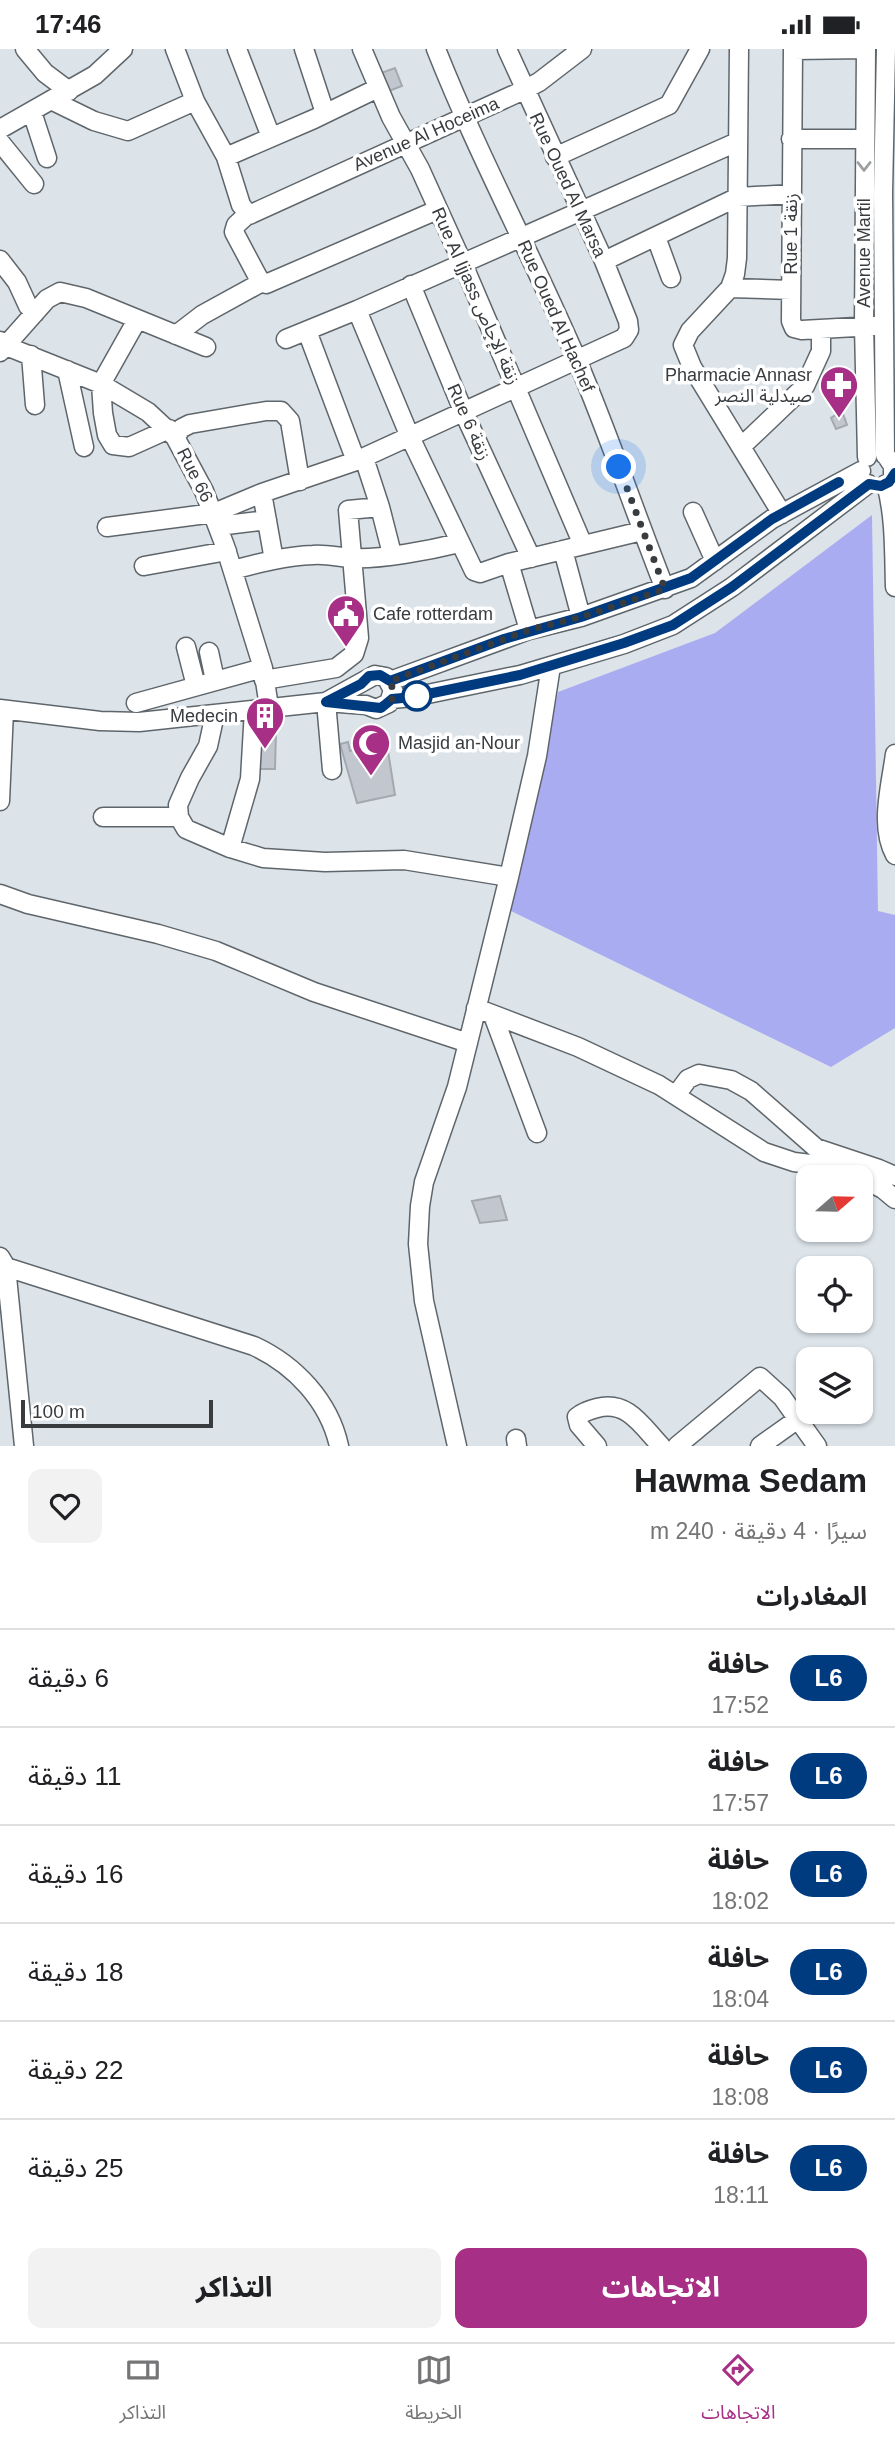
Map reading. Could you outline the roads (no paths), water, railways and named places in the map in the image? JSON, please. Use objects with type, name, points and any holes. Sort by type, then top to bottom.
[{"type":"street","points":[[25,49],[45,73],[69,91]]},
{"type":"street","points":[[0,129],[95,75],[123,49]]},
{"type":"street","points":[[175,49],[195,101],[226,157],[241,205],[256,211]]},
{"type":"street","points":[[237,49],[271,137]]},
{"type":"street","points":[[304,49],[326,113]]},
{"type":"street","name":"Rue Al Ijjass زنقة الإجاص","points":[[362,49],[404,144],[420,169],[463,264],[583,545]]},
{"type":"street","name":"Rue Oued Al Hachef","points":[[436,49],[463,118],[522,237],[577,360],[665,589]]},
{"type":"street","name":"Rue Oued Al Marsa","points":[[507,49],[604,261],[628,321],[629,330],[624,338],[577,360]]},
{"type":"street","name":"Avenue Al Hoceima","points":[[256,211],[524,90],[539,82],[582,49]]},
{"type":"street","points":[[555,157],[669,105],[700,49]]},
{"type":"street","points":[[739,49],[736,269],[730,288],[690,331],[683,345],[692,367],[782,514]]},
{"type":"street","points":[[793,50],[866,49]]},
{"type":"street","name":"Avenue Martil","points":[[866,49],[864,326],[882,468]]},
{"type":"street","name":"Avenue Martil","points":[[882,468],[883,326],[890,129],[886,49]]},
{"type":"street","name":"Rue 1 زنقة","points":[[793,50],[792,325],[799,330],[883,326]]},
{"type":"street","points":[[226,157],[378,88]]},
{"type":"street","points":[[51,100],[93,121],[128,131],[195,101]]},
{"type":"street","points":[[32,112],[47,158]]},
{"type":"street","points":[[791,139],[890,129]]},
{"type":"street","points":[[0,142],[34,184]]},
{"type":"street","points":[[286,339],[463,264],[737,142]]},
{"type":"street","points":[[864,194],[889,193]]},
{"type":"street","points":[[604,261],[738,197],[792,194]]},
{"type":"street","points":[[176,335],[202,315],[268,282],[437,210]]},
{"type":"street","points":[[256,211],[236,225],[234,232],[268,282]]},
{"type":"street","points":[[656,237],[671,278]]},
{"type":"street","points":[[0,260],[35,313]]},
{"type":"street","name":"Rue 6 زنقة","points":[[411,285],[464,413],[531,558]]},
{"type":"street","points":[[730,288],[791,290]]},
{"type":"street","points":[[2,346],[47,299],[60,292],[86,298],[206,347]]},
{"type":"street","points":[[357,310],[410,437],[473,570],[479,573],[563,549],[642,531]]},
{"type":"street","points":[[137,320],[101,384],[105,427],[113,445],[133,446],[190,424],[266,411],[281,411],[290,421],[300,481]]},
{"type":"street","points":[[742,446],[805,386],[821,351],[821,330]]},
{"type":"street","points":[[307,331],[360,460],[371,478],[392,554]]},
{"type":"street","name":"Rue 66","points":[[2,346],[101,384],[148,412],[172,433],[191,464],[227,551],[264,674],[262,708],[250,779],[230,848]]},
{"type":"street","points":[[31,355],[36,405]]},
{"type":"street","points":[[216,520],[262,493],[360,460],[577,360]]},
{"type":"street","points":[[67,370],[84,447]]},
{"type":"street","points":[[0,801],[2,710],[139,723],[326,702],[381,708],[391,690],[529,630],[581,617],[691,578],[782,514],[882,468]]},
{"type":"street","points":[[882,468],[894,516],[895,587]]},
{"type":"street","points":[[391,690],[487,682],[551,666],[636,639],[687,618],[732,587],[882,468]]},
{"type":"street","points":[[262,493],[274,560]]},
{"type":"street","points":[[136,703],[215,681],[336,668],[354,654],[359,638],[348,510],[380,507]]},
{"type":"street","points":[[693,512],[715,561]]},
{"type":"street","points":[[107,527],[216,520],[267,520]]},
{"type":"street","points":[[233,570],[274,560],[314,555],[335,554],[351,558],[459,543]]},
{"type":"street","points":[[563,549],[581,617]]},
{"type":"street","points":[[144,566],[227,551]]},
{"type":"street","points":[[509,563],[529,630]]},
{"type":"street","points":[[186,647],[196,686]]},
{"type":"street","points":[[209,652],[215,681]]},
{"type":"street","points":[[457,1446],[424,1301],[418,1223],[424,1182],[457,1087],[509,877],[537,756],[551,666]]},
{"type":"street","points":[[326,702],[361,684],[369,676],[380,675],[391,690]]},
{"type":"street","points":[[361,684],[360,698],[366,705]]},
{"type":"street","points":[[326,702],[331,770]]},
{"type":"street","points":[[215,714],[208,746],[178,805],[178,817],[186,829],[230,848],[272,859],[325,862],[404,860],[509,877]]},
{"type":"street","points":[[894,853],[888,820],[895,754]]},
{"type":"street","points":[[103,817],[178,817]]},
{"type":"street","points":[[0,894],[28,904],[205,948],[314,992],[468,1043]]},
{"type":"street","points":[[476,1008],[578,1047],[676,1095],[764,1152],[794,1162],[819,1165]]},
{"type":"street","points":[[493,1014],[537,1133]]},
{"type":"street","points":[[676,1095],[688,1079],[699,1074],[731,1080],[751,1091],[816,1148],[895,1176]]},
{"type":"street","points":[[873,1184],[895,1199]]},
{"type":"street","points":[[24,1446],[3,1262],[254,1346],[275,1356],[309,1387],[322,1404],[336,1431],[339,1446]]},
{"type":"street","points":[[677,1446],[760,1377],[782,1397],[796,1416]]},
{"type":"street","points":[[595,1445],[579,1425],[577,1417],[585,1411],[609,1406],[624,1409],[661,1446]]},
{"type":"street","points":[[760,1446],[796,1420]]},
{"type":"street","points":[[802,1424],[817,1446]]},
{"type":"place","name":"Pharmacie Annasr صيدلية النصر","points":[[839,419]]},
{"type":"place","name":"Cafe rotterdam","points":[[346,648]]},
{"type":"place","name":"Medecin","points":[[265,750]]},
{"type":"place","name":"Masjid an-Nour","points":[[371,777]]}]
